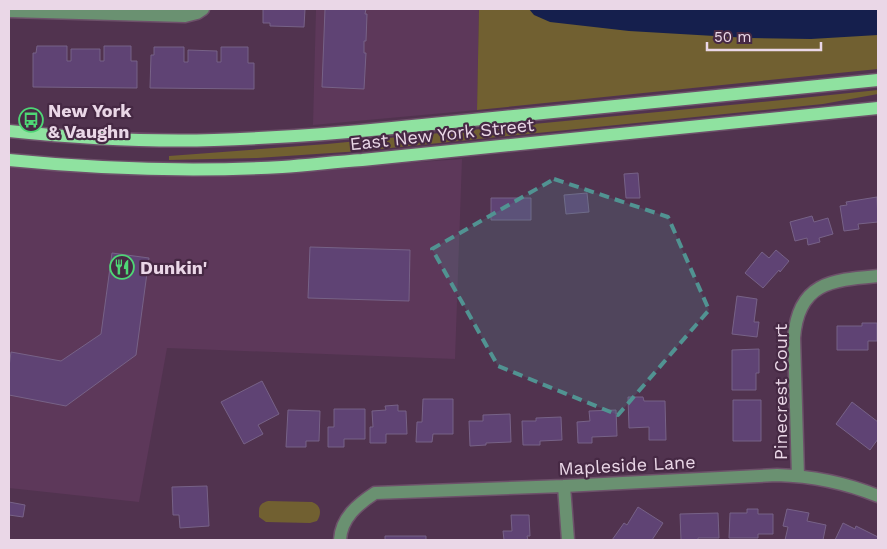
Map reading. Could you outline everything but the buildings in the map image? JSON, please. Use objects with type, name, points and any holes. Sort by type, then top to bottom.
[{"type":"main road","name":"East New York Street","points":[[9,131],[98,138],[156,140],[272,138],[878,80]]},
{"type":"main road","name":"East New York Street","points":[[9,160],[163,170],[281,167],[878,108]]},
{"type":"street","points":[[9,11],[185,16],[203,9]]},
{"type":"street","name":"Pinecrest Court","points":[[798,476],[794,338],[797,316],[804,302],[816,289],[845,279],[878,276]]},
{"type":"street","name":"Mapleside Lane","points":[[340,540],[344,524],[351,512],[375,493],[777,475],[831,481],[878,496]]},
{"type":"street","points":[[564,486],[568,540]]},
{"type":"highlighted area","points":[[554,179],[668,217],[709,310],[618,415],[498,366],[432,249]]},
{"type":"shaded area","points":[[316,9],[479,9],[477,110],[313,125]]},
{"type":"shaded area","points":[[479,9],[878,9],[878,69],[477,110]]},
{"type":"shaded area","points":[[878,90],[878,94],[823,104],[361,151],[257,158],[169,160],[169,156],[327,144]]},
{"type":"shaded area","points":[[462,159],[455,359],[167,348],[139,502],[9,488],[9,163],[206,177]]},
{"type":"shaded area","points":[[268,501],[312,502],[319,507],[320,515],[317,521],[310,523],[266,522],[259,517],[259,509],[262,503]]},
{"type":"water","points":[[529,9],[878,9],[878,35],[811,39],[749,38],[629,31],[550,22],[534,15]]},
{"type":"place","name":"New York & Vaughn","points":[[31,120]]},
{"type":"place","name":"Dunkin'","points":[[122,267]]}]
